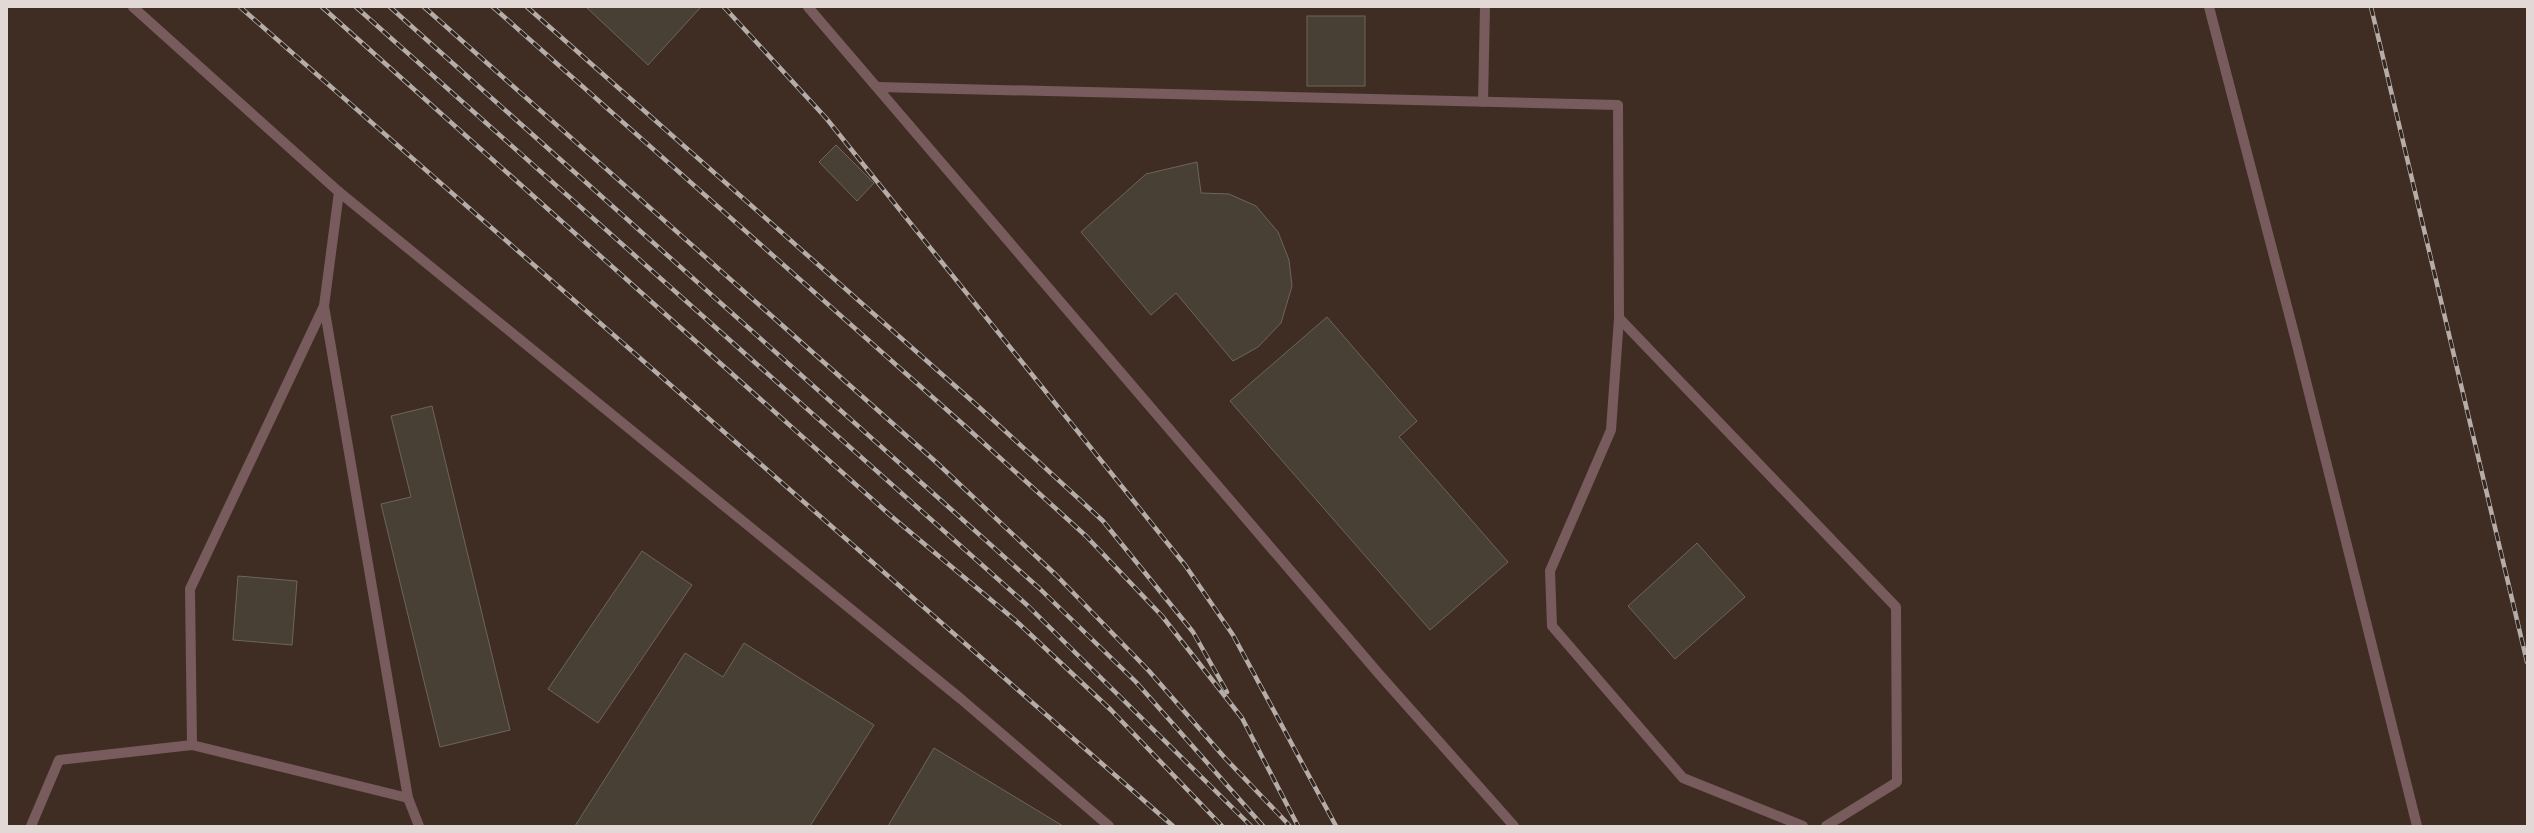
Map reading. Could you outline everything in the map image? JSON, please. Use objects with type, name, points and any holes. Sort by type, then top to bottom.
[{"type":"street","points":[[133,7],[339,192],[961,699],[1109,826]]},
{"type":"street","points":[[808,7],[878,87],[1378,674],[1514,826]]},
{"type":"street","points":[[1483,102],[1485,7]]},
{"type":"street","points":[[2209,7],[2296,341],[2417,826]]},
{"type":"street","points":[[878,87],[1618,105],[1619,318],[1611,430],[1550,571],[1552,626],[1683,778],[1803,826]]},
{"type":"street","points":[[339,192],[324,306],[408,798],[419,826]]},
{"type":"street","points":[[192,745],[190,589],[324,306]]},
{"type":"street","points":[[1619,318],[1896,607],[1897,782],[1826,826]]},
{"type":"street","points":[[31,826],[58,760],[192,745],[408,798]]},
{"type":"shaded area","points":[[7,7],[2527,7],[2527,826],[7,826]]},
{"type":"building","points":[[586,7],[699,7],[700,8],[648,65]]},
{"type":"building","points":[[1307,16],[1365,16],[1365,86],[1307,86]]},
{"type":"building","points":[[836,145],[874,183],[857,201],[819,162]]},
{"type":"building","points":[[1197,162],[1201,193],[1229,194],[1256,206],[1278,232],[1289,260],[1292,286],[1281,323],[1258,347],[1233,361],[1176,293],[1151,315],[1081,232],[1146,174]]},
{"type":"building","points":[[1327,317],[1417,421],[1399,437],[1508,562],[1430,630],[1230,401]]},
{"type":"building","points":[[432,406],[510,730],[440,747],[381,504],[411,497],[391,416]]},
{"type":"building","points":[[1697,543],[1745,597],[1675,659],[1628,606]]},
{"type":"building","points":[[642,551],[692,585],[598,723],[548,689]]},
{"type":"building","points":[[238,576],[297,581],[292,645],[233,640]]},
{"type":"building","points":[[744,643],[874,725],[810,826],[575,826],[685,653],[723,677]]},
{"type":"building","points":[[934,748],[1063,826],[888,826]]},
{"type":"railway","points":[[240,7],[1173,826]]},
{"type":"railway","points":[[322,7],[891,516],[1015,620],[1111,710],[1222,826]]},
{"type":"railway","points":[[356,7],[1027,605],[1251,826]]},
{"type":"railway","points":[[390,7],[1039,588],[1136,682],[1263,826]]},
{"type":"railway","points":[[424,7],[936,462],[1056,575],[1149,671],[1225,758],[1289,825]]},
{"type":"railway","points":[[493,7],[965,426],[1086,536],[1162,616],[1242,718],[1298,826]]},
{"type":"railway","points":[[527,7],[980,408],[1103,521],[1193,632],[1227,692]]},
{"type":"railway","points":[[724,7],[826,118],[1185,565],[1233,635],[1336,826]]},
{"type":"railway","points":[[2371,7],[2527,662]]}]
